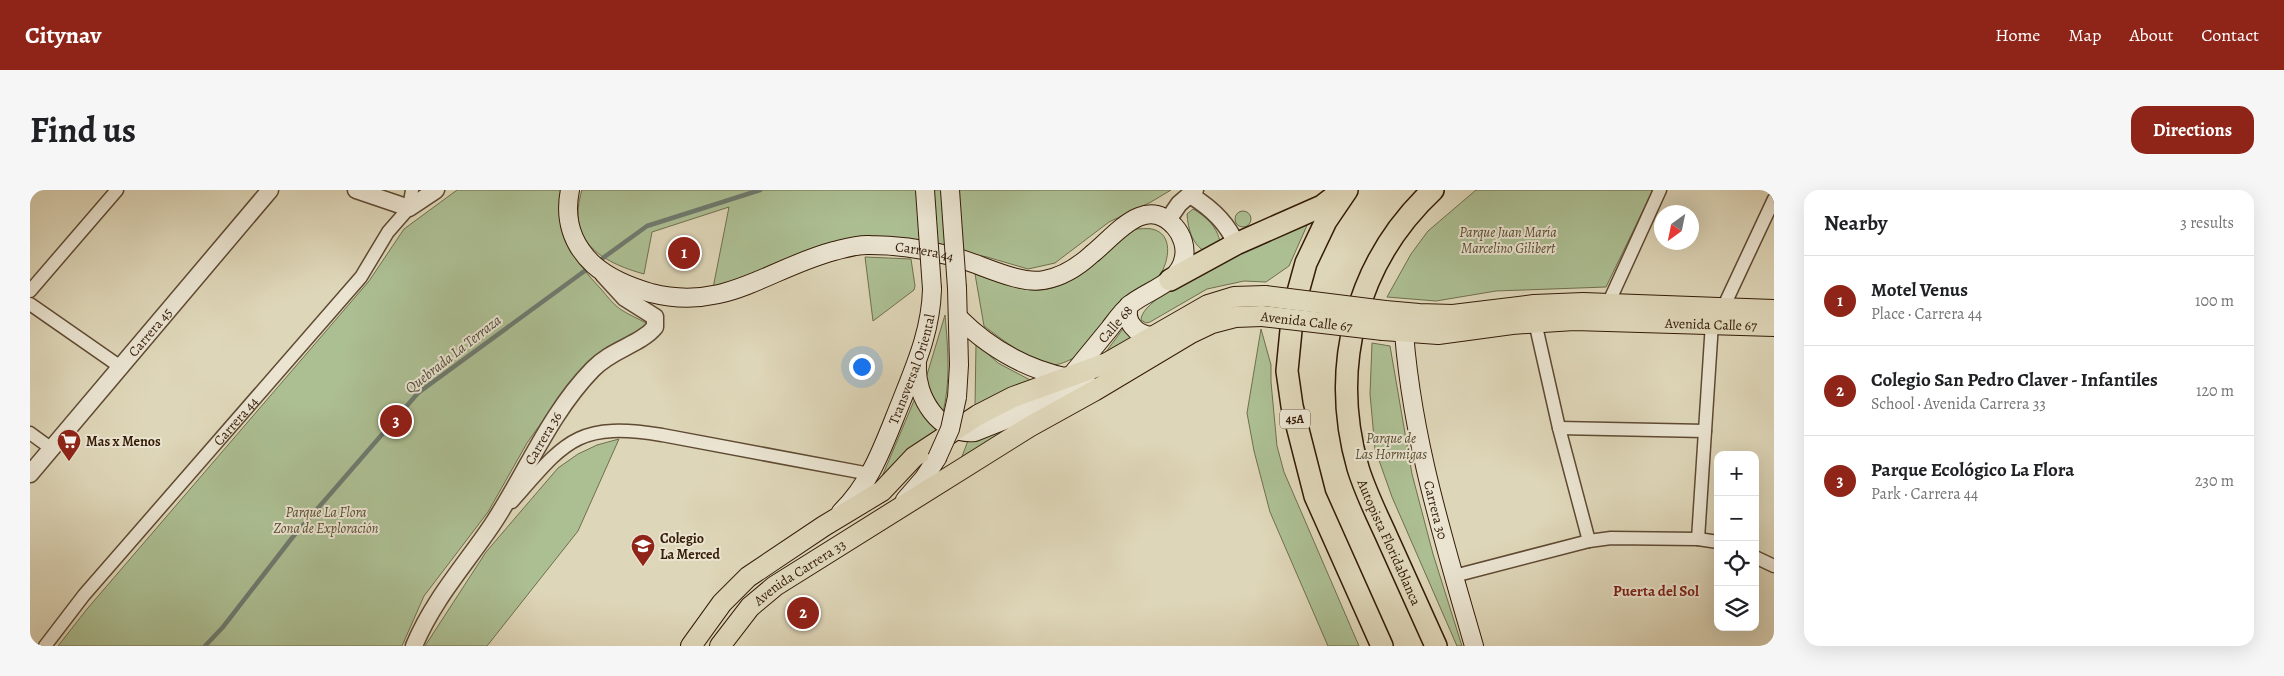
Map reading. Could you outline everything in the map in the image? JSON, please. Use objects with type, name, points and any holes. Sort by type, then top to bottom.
[{"type":"highway","points":[[1170,280],[1236,244],[1322,206],[1345,190]]},
{"type":"highway","name":"45A","points":[[1345,190],[1326,221],[1306,263],[1293,310],[1287,371],[1292,406],[1315,496],[1382,646]]},
{"type":"highway","name":"Autopista Floridablanca","points":[[1433,190],[1405,218],[1394,233],[1364,290],[1352,331],[1347,381],[1349,417],[1359,470],[1436,646]]},
{"type":"main road","name":"Carrera 44","points":[[570,190],[568,208],[570,229],[594,265],[620,282],[646,292],[679,299],[702,298],[728,293],[821,254],[868,244],[947,254],[1023,280],[1046,280],[1075,267],[1091,256],[1125,224],[1134,219],[1152,214],[1168,220]]},
{"type":"main road","name":"Transversal Oriental","points":[[824,526],[846,506],[870,474],[883,447],[917,362],[928,328],[932,289],[925,190]]},
{"type":"main road","name":"Transversal Oriental","points":[[891,512],[917,488],[937,458],[950,428],[957,397],[958,317],[950,190]]},
{"type":"main road","points":[[1168,220],[1180,233],[1185,248],[1181,266],[1170,280]]},
{"type":"main road","name":"Calle 68","points":[[1069,378],[1129,305],[1170,280]]},
{"type":"main road","name":"Avenida Calle 67","points":[[955,429],[1003,401],[1107,363],[1151,336],[1214,303],[1234,298],[1264,296],[1394,321],[1443,334],[1535,322],[1718,316],[1774,310]]},
{"type":"main road","name":"Avenida Calle 67","points":[[891,512],[1029,427],[1212,323],[1236,317],[1262,316],[1394,321],[1534,305],[1608,304],[1718,316],[1774,326]]},
{"type":"main road","points":[[1129,305],[1127,314],[1132,327],[1140,333],[1151,336]]},
{"type":"main road","points":[[958,317],[982,340],[1005,355],[1042,372],[1069,378]]},
{"type":"main road","name":"Carrera 30","points":[[1394,321],[1405,354],[1420,444],[1474,646]]},
{"type":"main road","points":[[917,362],[917,380],[923,398],[933,413],[961,432],[975,432],[1122,374]]},
{"type":"main road","name":"Avenida Carrera 33","points":[[691,646],[722,603],[748,577],[824,526],[886,488],[914,457],[955,429]]},
{"type":"main road","name":"Avenida Carrera 33","points":[[720,646],[738,621],[761,597],[891,512]]},
{"type":"street","points":[[30,290],[117,190]]},
{"type":"street","name":"Carrera 45","points":[[30,474],[122,368],[270,190]]},
{"type":"street","points":[[356,190],[409,208]]},
{"type":"street","points":[[409,208],[412,190]]},
{"type":"street","points":[[409,208],[436,190]]},
{"type":"street","points":[[1608,304],[1660,190]]},
{"type":"street","points":[[1168,220],[1192,192],[1214,212],[1229,230],[1236,244]]},
{"type":"street","points":[[1698,539],[1705,431],[1718,316],[1774,199]]},
{"type":"street","name":"Carrera 44","points":[[45,646],[84,595],[361,278],[388,232],[409,208]]},
{"type":"street","name":"Carrera 36","points":[[414,646],[426,620],[446,586],[492,525],[548,429],[584,379],[611,353],[644,337],[655,327],[654,317],[625,298],[594,265]]},
{"type":"street","points":[[30,304],[122,368]]},
{"type":"street","points":[[1535,322],[1559,428],[1589,541]]},
{"type":"street","points":[[1559,428],[1705,431]]},
{"type":"street","points":[[492,525],[561,449],[582,436],[610,430],[628,430],[662,435],[870,474]]},
{"type":"street","points":[[30,433],[52,449]]},
{"type":"street","points":[[1454,576],[1589,541],[1611,538],[1698,539],[1714,541]]},
{"type":"street","points":[[1759,559],[1774,566]]},
{"type":"green space","name":"Parque La Flora Zona de Exploración","points":[[457,190],[561,190],[560,219],[563,232],[575,256],[591,279],[615,305],[648,324],[588,363],[571,381],[527,443],[488,512],[424,596],[402,646],[58,646],[87,609],[369,281],[404,229]]},
{"type":"green space","points":[[582,190],[1171,190],[1109,222],[1055,263],[1028,269],[987,257],[903,238],[869,236],[830,244],[713,288],[729,207],[652,232],[644,274],[614,263],[601,256],[591,247],[583,236],[579,223],[578,208]]},
{"type":"green space","name":"Parque Juan María Marcelino Gilibert","points":[[1476,190],[1653,190],[1606,287],[1496,291],[1436,301],[1387,297],[1411,254],[1428,231]]},
{"type":"green space","points":[[1193,209],[1210,222],[1220,241],[1206,252],[1194,241],[1188,225],[1187,214]]},
{"type":"green space","points":[[1243,211],[1249,213],[1251,219],[1249,225],[1243,227],[1237,225],[1235,219],[1237,213]]},
{"type":"green space","points":[[1309,221],[1289,266],[1266,282],[1244,281],[1207,289],[1150,322],[1146,323],[1141,320],[1147,308],[1163,294],[1214,265]]},
{"type":"green space","points":[[1135,229],[1152,229],[1164,236],[1168,249],[1166,263],[1160,275],[1074,358],[1052,365],[1035,360],[984,326],[975,274],[1031,290],[1061,285],[1087,269]]},
{"type":"green space","points":[[865,257],[911,259],[915,286],[914,290],[873,321]]},
{"type":"green space","points":[[945,315],[948,378],[942,416],[929,401],[926,378]]},
{"type":"green space","points":[[1125,326],[1134,340],[1103,356]]},
{"type":"green space","points":[[1261,329],[1271,365],[1277,446],[1284,472],[1359,646],[1328,646],[1270,512],[1254,451],[1247,413]]},
{"type":"green space","points":[[976,343],[998,363],[1032,381],[991,397],[975,406]]},
{"type":"green space","name":"Parque de Las Hormigas","points":[[1372,343],[1390,346],[1412,474],[1433,554],[1462,646],[1457,646],[1392,497],[1375,449],[1370,394]]},
{"type":"green space","points":[[916,396],[939,425],[934,438],[881,479]]},
{"type":"green space","points":[[1016,422],[956,466],[961,459],[969,438]]},
{"type":"green space","points":[[619,439],[578,531],[487,646],[425,646],[486,552],[558,468],[578,454],[597,445]]},
{"type":"waterway","name":"Quebrada La Terraza","points":[[596,263],[647,226],[760,190]]},
{"type":"waterway","name":"Quebrada La Terraza","points":[[205,646],[223,627],[292,538],[418,393],[590,267]]},
{"type":"place","name":"Motel Venus","points":[[684,253]]},
{"type":"place","name":"Parque Ecológico La Flora","points":[[396,421]]},
{"type":"place","name":"Mas x Menos","points":[[69,462]]},
{"type":"place","name":"Colegio La Merced","points":[[643,567]]},
{"type":"place","name":"Colegio San Pedro Claver - Infantiles","points":[[803,613]]},
{"type":"district","name":"Puerta del Sol","points":[[1656,591]]}]
